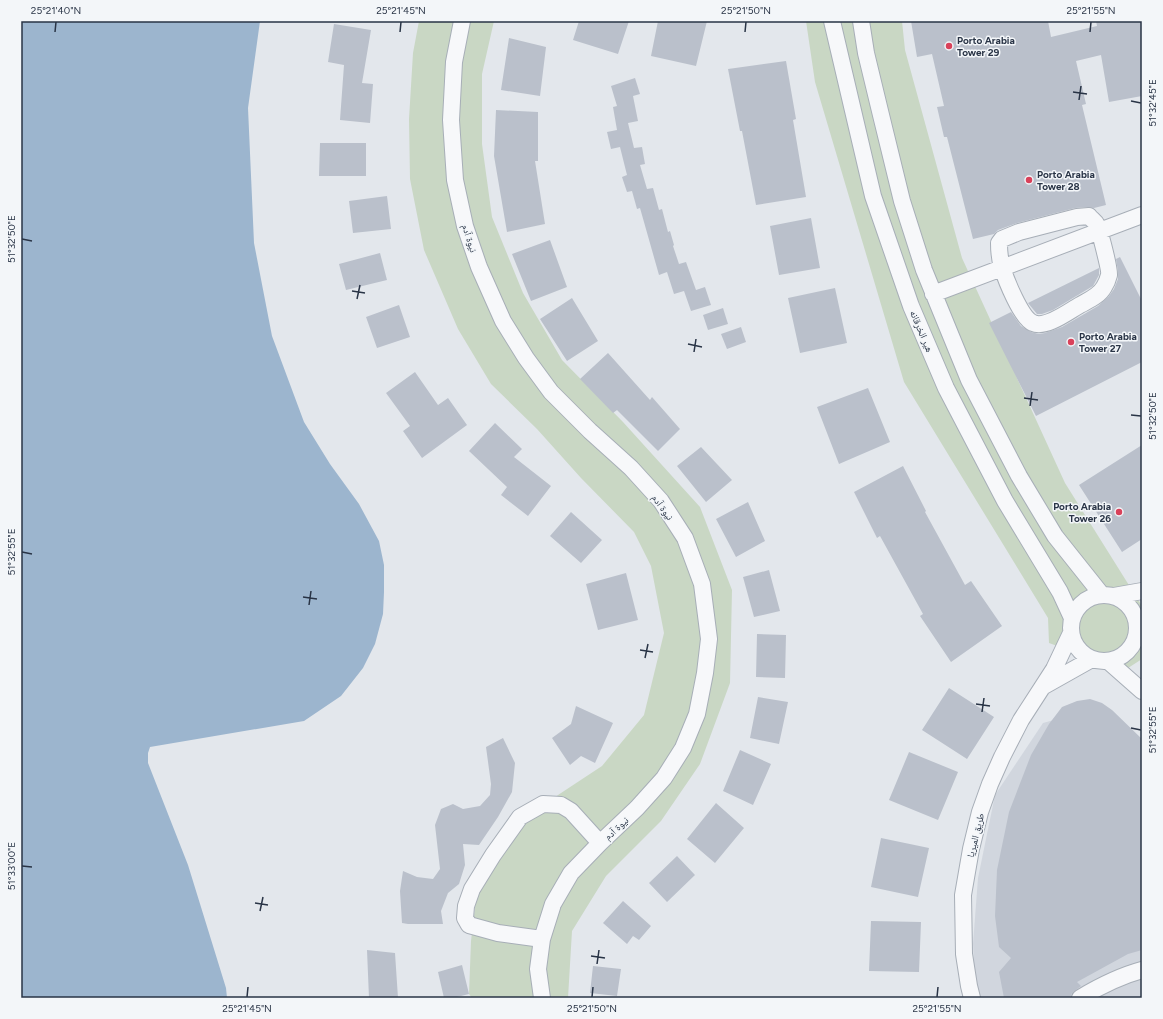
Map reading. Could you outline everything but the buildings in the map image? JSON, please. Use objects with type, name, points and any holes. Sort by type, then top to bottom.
[{"type":"street","name":"نيوة آدم","points":[[462,21],[454,62],[452,113],[455,180],[465,226],[479,267],[503,321],[526,358],[551,392],[590,431],[631,468],[661,501],[685,538],[702,584],[709,639],[705,674],[697,714],[683,748],[664,778],[637,808],[600,843],[572,873],[553,904],[542,939],[538,969],[542,998]]},
{"type":"street","name":"هير الخرقانه","points":[[832,21],[873,196],[911,306],[946,388],[1005,501],[1060,592],[1071,625]]},
{"type":"street","points":[[861,21],[871,75],[902,201],[924,270],[969,380],[1019,476],[1055,536],[1108,595],[1124,602],[1134,616],[1139,630],[1133,643],[1125,653],[1114,660],[1100,660]]},
{"type":"street","points":[[1088,216],[1096,223],[1099,232],[1109,274],[1105,286],[1100,292],[1093,298],[1052,321],[1041,324],[1033,323],[1024,316],[1002,268],[998,243],[1002,239],[1013,234],[1077,217],[1088,216]]},
{"type":"street","points":[[933,294],[1142,216]]},
{"type":"street","points":[[1142,591],[1091,597],[1077,608],[1071,625],[1072,638],[1082,653],[1100,660],[1142,691]]},
{"type":"street","name":"طريق الميريا","points":[[972,998],[964,954],[963,895],[971,849],[980,812],[1002,756],[1021,720],[1054,669],[1071,625]]},
{"type":"street","name":"طريق الميريا","points":[[1042,686],[1100,660]]},
{"type":"street","points":[[542,939],[498,933],[469,925],[465,918],[466,906],[472,889],[493,855],[520,817],[543,804],[561,805],[571,812],[600,843]]},
{"type":"street","points":[[1080,998],[1102,985],[1126,974],[1142,970]]},
{"type":"shaded area","points":[[1097,708],[1142,750],[1142,998],[976,998],[973,944],[978,878],[995,795],[1043,723]]},
{"type":"green space","points":[[419,21],[494,21],[482,74],[482,144],[492,217],[523,293],[562,360],[623,422],[700,507],[732,590],[730,683],[700,764],[661,821],[606,876],[572,931],[568,998],[472,998],[469,994],[471,941],[477,890],[509,832],[558,795],[602,766],[644,715],[664,633],[651,566],[634,532],[581,478],[537,429],[491,384],[458,329],[424,250],[410,179],[409,119],[413,53]]},
{"type":"green space","points":[[806,21],[902,21],[905,50],[962,258],[1065,483],[1142,606],[1142,659],[1125,670],[1049,643],[1048,618],[904,382],[815,82]]},
{"type":"water","points":[[21,21],[260,21],[248,108],[254,243],[272,336],[304,422],[330,464],[359,504],[379,541],[384,565],[383,614],[375,644],[363,668],[341,696],[304,721],[150,747],[148,753],[148,763],[188,865],[226,988],[227,998],[21,998]]},
{"type":"place","name":"Porto Arabia Tower 29","points":[[949,46]]},
{"type":"place","name":"Porto Arabia Tower 28","points":[[1029,180]]},
{"type":"place","name":"Porto Arabia Tower 27","points":[[1071,342]]},
{"type":"place","name":"Porto Arabia Tower 26","points":[[1119,512]]}]
